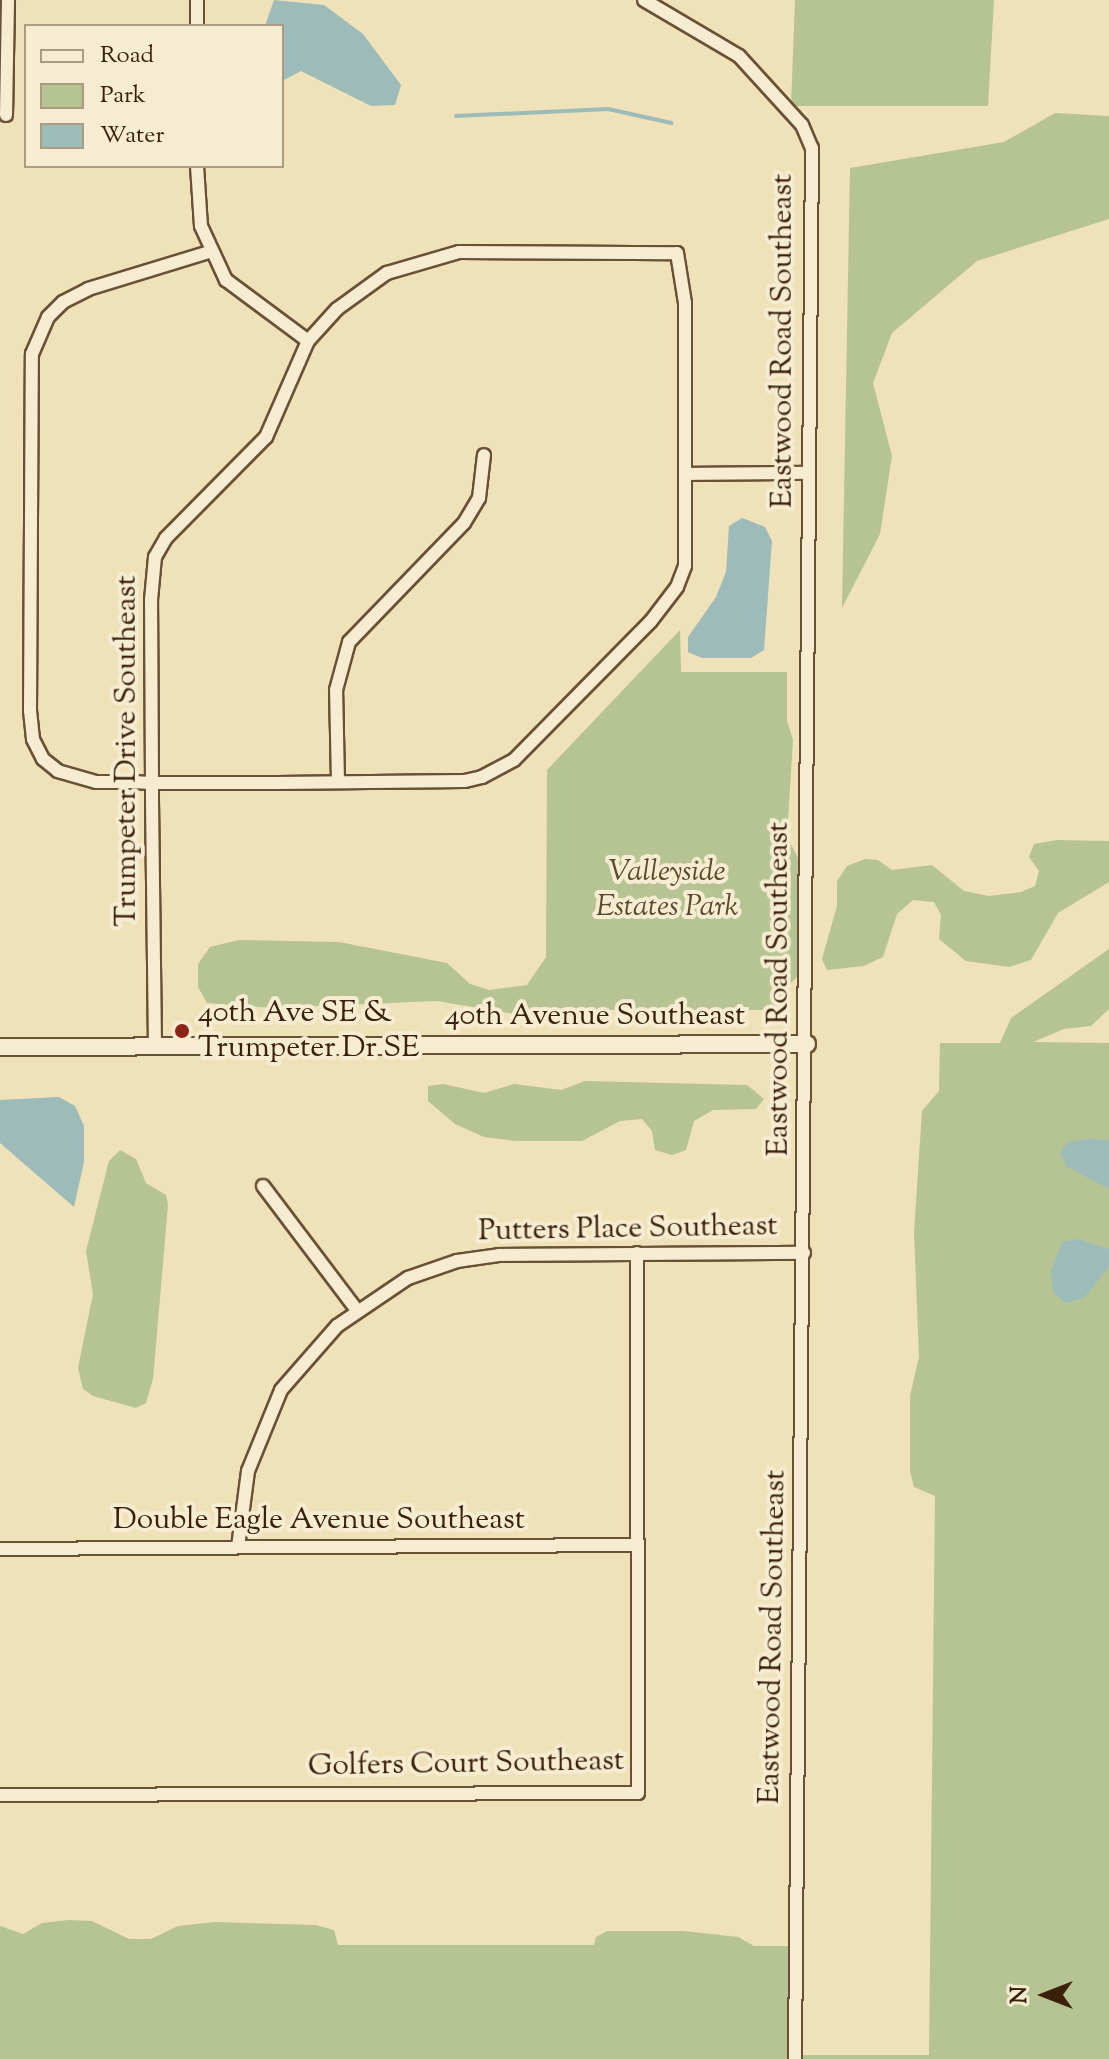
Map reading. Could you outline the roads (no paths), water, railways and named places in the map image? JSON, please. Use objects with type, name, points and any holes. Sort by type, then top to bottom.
[{"type":"street","points":[[6,115],[8,0]]},
{"type":"street","points":[[197,0],[197,24]]},
{"type":"street","name":"Eastwood Road Southeast","points":[[644,0],[739,56],[809,139],[807,1044],[795,2059]]},
{"type":"street","points":[[197,168],[197,198],[209,252],[244,296],[308,341]]},
{"type":"street","name":"Trumpeter Drive Southeast","points":[[155,1046],[152,783],[155,557],[166,538],[266,437],[308,341],[368,283],[430,258],[494,249],[677,253],[685,303],[686,474]]},
{"type":"street","points":[[209,252],[88,289],[63,302],[48,317],[32,354],[33,739],[43,759],[74,780],[152,783],[464,781],[514,760],[677,587],[685,566],[686,474],[809,473]]},
{"type":"street","points":[[338,782],[336,690],[349,642],[464,523],[479,498],[484,455]]},
{"type":"street","name":"40th Avenue Southeast","points":[[0,1047],[807,1044]]},
{"type":"street","points":[[263,1186],[356,1309]]},
{"type":"street","name":"Golfers Court Southeast","points":[[0,1795],[638,1793],[637,1253]]},
{"type":"street","name":"Putters Place Southeast","points":[[238,1547],[248,1471],[268,1414],[298,1367],[356,1309],[408,1278],[477,1257],[804,1253]]},
{"type":"street","name":"Double Eagle Avenue Southeast","points":[[0,1549],[638,1545]]},
{"type":"water","points":[[274,0],[324,5],[363,34],[401,85],[395,105],[371,106],[301,71],[284,80],[284,24],[266,24]]},
{"type":"water","points":[[742,518],[765,527],[772,541],[764,650],[751,658],[702,658],[688,652],[688,637],[716,597],[726,572],[729,526]]},
{"type":"water","points":[[59,1097],[75,1106],[84,1126],[84,1162],[74,1207],[0,1143],[0,1100]]},
{"type":"water","points":[[1109,1140],[1109,1189],[1066,1166],[1060,1152],[1068,1142]]},
{"type":"water","points":[[1078,1239],[1109,1249],[1109,1267],[1084,1298],[1066,1303],[1053,1292],[1051,1271],[1062,1242]]},
{"type":"waterway","points":[[456,116],[608,109],[671,123]]},
{"type":"place","name":"40th Ave SE & Trumpeter Dr SE","points":[[182,1031]]},
{"type":"park label","name":"Valleyside Estates Park","points":[[667,890]]}]
